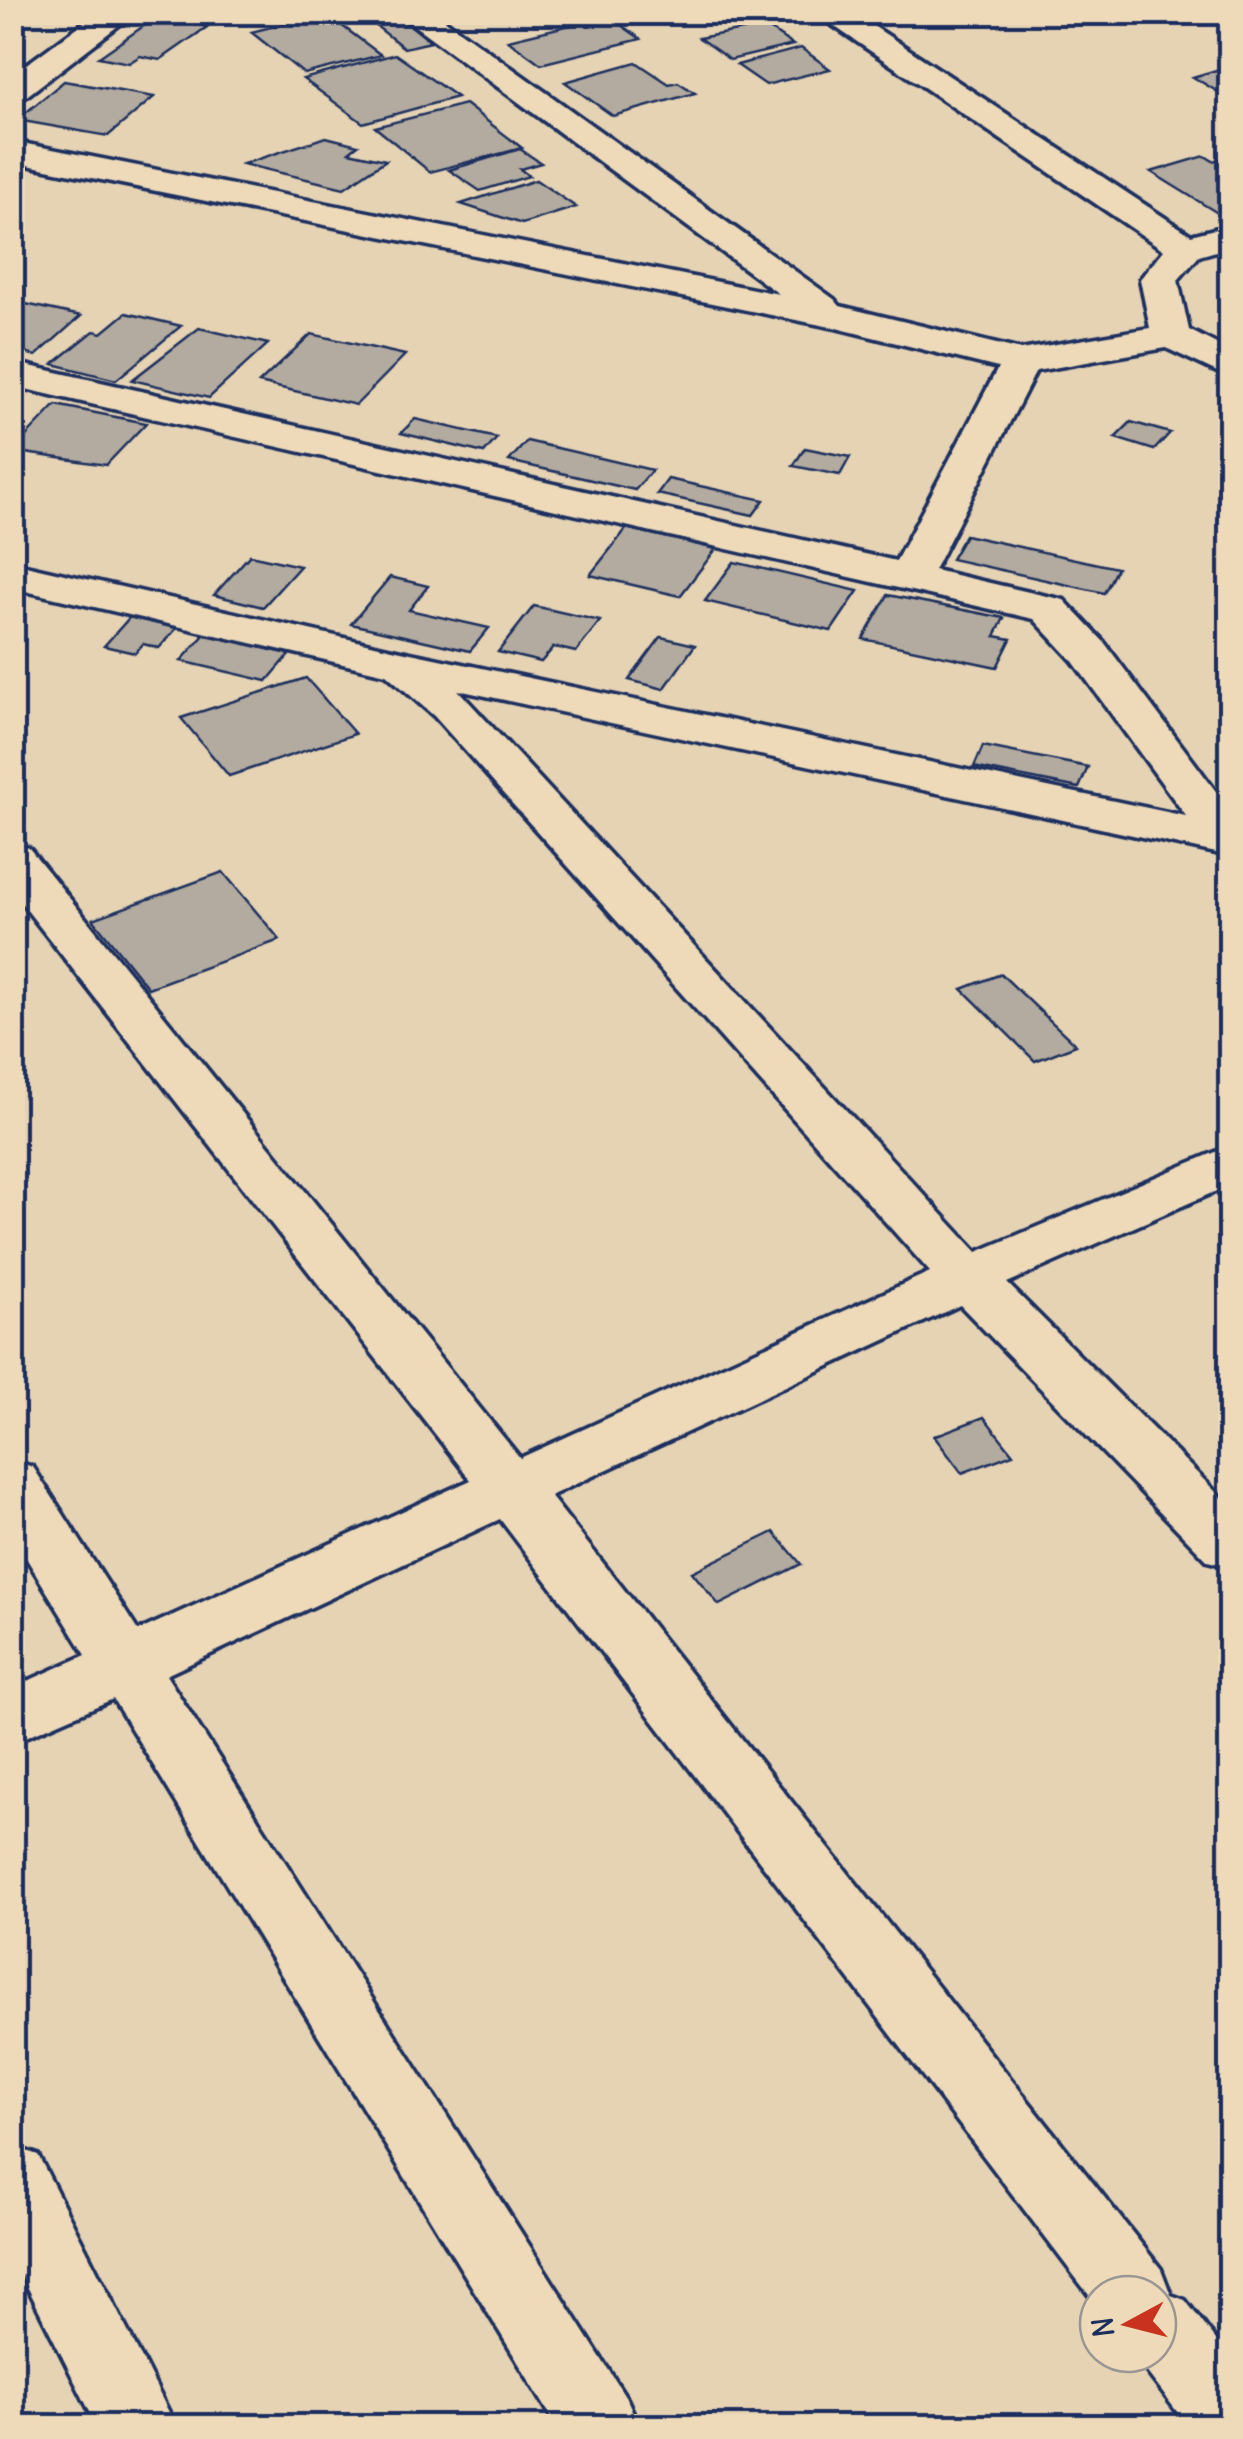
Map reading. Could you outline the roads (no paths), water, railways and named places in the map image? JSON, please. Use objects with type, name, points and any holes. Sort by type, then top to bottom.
[{"type":"street","points":[[12,91],[120,12]]},
{"type":"street","points":[[412,12],[836,317]]},
{"type":"street","points":[[829,12],[1186,248]]},
{"type":"street","points":[[12,151],[836,317],[1021,362],[1171,336],[1230,366]]},
{"type":"street","points":[[1171,336],[1159,279],[1186,248],[1230,236]]},
{"type":"street","points":[[909,577],[1021,362]]},
{"type":"street","points":[[12,374],[1048,609],[1088,651],[1229,841]]},
{"type":"street","points":[[12,576],[402,664],[1229,841]]},
{"type":"street","points":[[402,664],[450,706],[968,1278],[1230,1544]]},
{"type":"street","points":[[12,858],[512,1488],[1119,2274]]},
{"type":"street","points":[[12,1717],[968,1278],[1230,1164]]},
{"type":"street","points":[[12,1484],[600,2426]]},
{"type":"street","points":[[12,2180],[137,2426]]},
{"type":"street","points":[[1178,2352],[1230,2420]]}]
